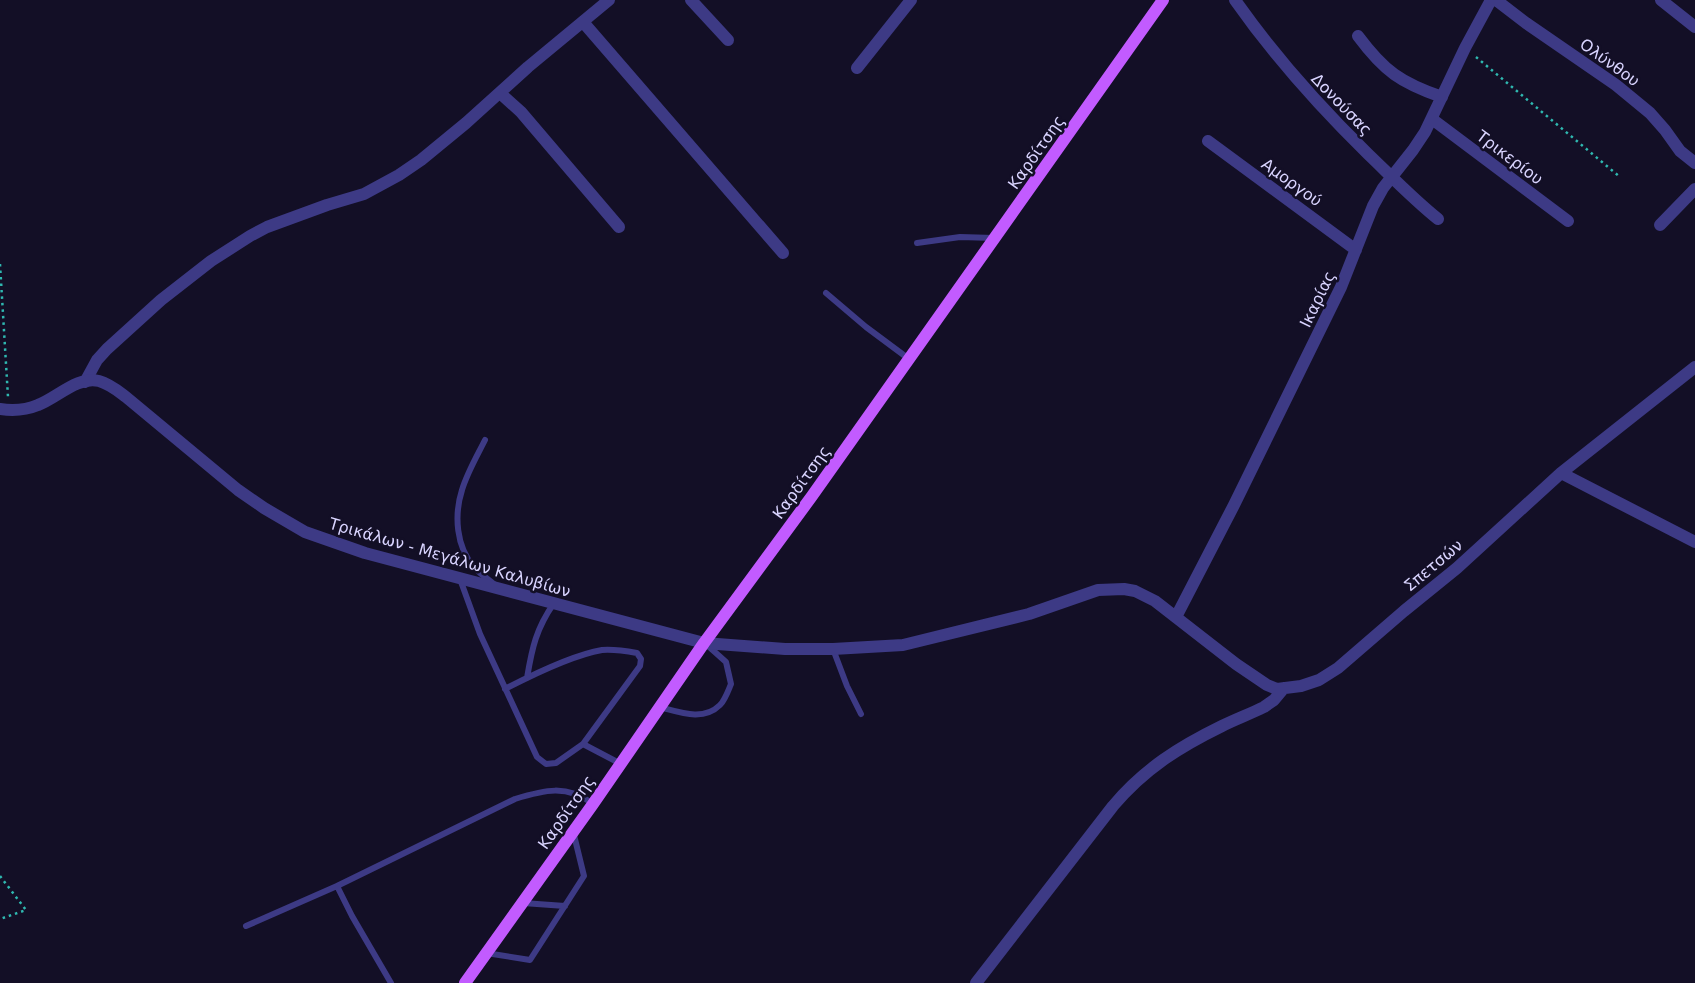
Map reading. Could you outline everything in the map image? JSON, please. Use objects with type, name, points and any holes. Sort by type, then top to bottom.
[{"type":"main road","name":"Καρδίτσης","points":[[465,983],[621,764],[658,707],[800,512],[1163,0]]},
{"type":"street","points":[[3,412],[38,406],[66,390],[85,382],[99,357],[107,348],[161,300],[211,261],[250,236],[267,227],[327,204],[364,194],[399,175],[421,160],[609,0]]},
{"type":"street","points":[[692,0],[728,40]]},
{"type":"street","points":[[857,68],[911,0]]},
{"type":"street","name":"Δονούσας","points":[[1235,0],[1266,44],[1307,92],[1391,177],[1438,219]]},
{"type":"street","name":"Ικαρίας","points":[[1176,617],[1234,505],[1341,287],[1373,206],[1391,177],[1413,150],[1432,118],[1465,48],[1491,0]]},
{"type":"street","name":"Ολύνθου","points":[[1496,0],[1616,85],[1650,113],[1680,151],[1695,163]]},
{"type":"street","points":[[1660,0],[1695,27]]},
{"type":"street","points":[[583,22],[783,253]]},
{"type":"street","points":[[1358,36],[1379,63],[1399,79],[1442,97]]},
{"type":"street","points":[[500,93],[521,112],[619,227]]},
{"type":"street","name":"Τρικερίου","points":[[1432,118],[1568,221]]},
{"type":"street","name":"Αμοργού","points":[[1208,141],[1356,250]]},
{"type":"street","points":[[1660,226],[1695,189]]},
{"type":"street","name":"Σπετσών","points":[[833,649],[886,647],[930,640],[1028,614],[1098,590],[1124,588],[1155,601],[1266,685],[1277,689],[1301,686],[1319,680],[1338,668],[1404,610],[1457,568],[1561,473],[1695,367]]},
{"type":"street","name":"Τρικάλων - Μεγάλων Καλυβίων","points":[[85,382],[101,382],[117,390],[242,493],[294,526],[314,536],[351,549],[460,579],[704,643],[784,649],[833,649]]},
{"type":"street","points":[[1561,473],[1695,542]]},
{"type":"street","points":[[976,983],[1113,806],[1137,779],[1173,752],[1195,739],[1264,707],[1274,700],[1284,688]]},
{"type":"lane","points":[[917,243],[960,237],[995,238]]},
{"type":"lane","points":[[826,293],[908,359]]},
{"type":"lane","points":[[485,440],[462,489],[457,512],[459,538],[463,550],[474,568],[502,590]]},
{"type":"lane","points":[[460,579],[480,634],[538,757],[546,764],[556,763],[583,744],[640,666],[642,659],[637,653],[612,650],[596,652],[527,678],[506,689]]},
{"type":"lane","points":[[527,678],[533,643],[544,617],[554,603]]},
{"type":"lane","points":[[658,707],[692,715],[707,714],[721,704],[732,684],[726,662],[704,643]]},
{"type":"lane","points":[[833,649],[847,686],[861,714]]},
{"type":"lane","points":[[583,744],[621,764]]},
{"type":"lane","points":[[246,926],[337,886],[515,799],[543,792],[566,792],[580,795],[593,804]]},
{"type":"lane","points":[[486,953],[530,960],[584,876],[573,831]]},
{"type":"lane","points":[[337,886],[391,983]]},
{"type":"lane","points":[[522,903],[565,906]]},
{"type":"path","points":[[1465,48],[1620,177]]},
{"type":"path","points":[[0,264],[3,412]]},
{"type":"path","points":[[0,876],[26,910],[0,919]]}]
